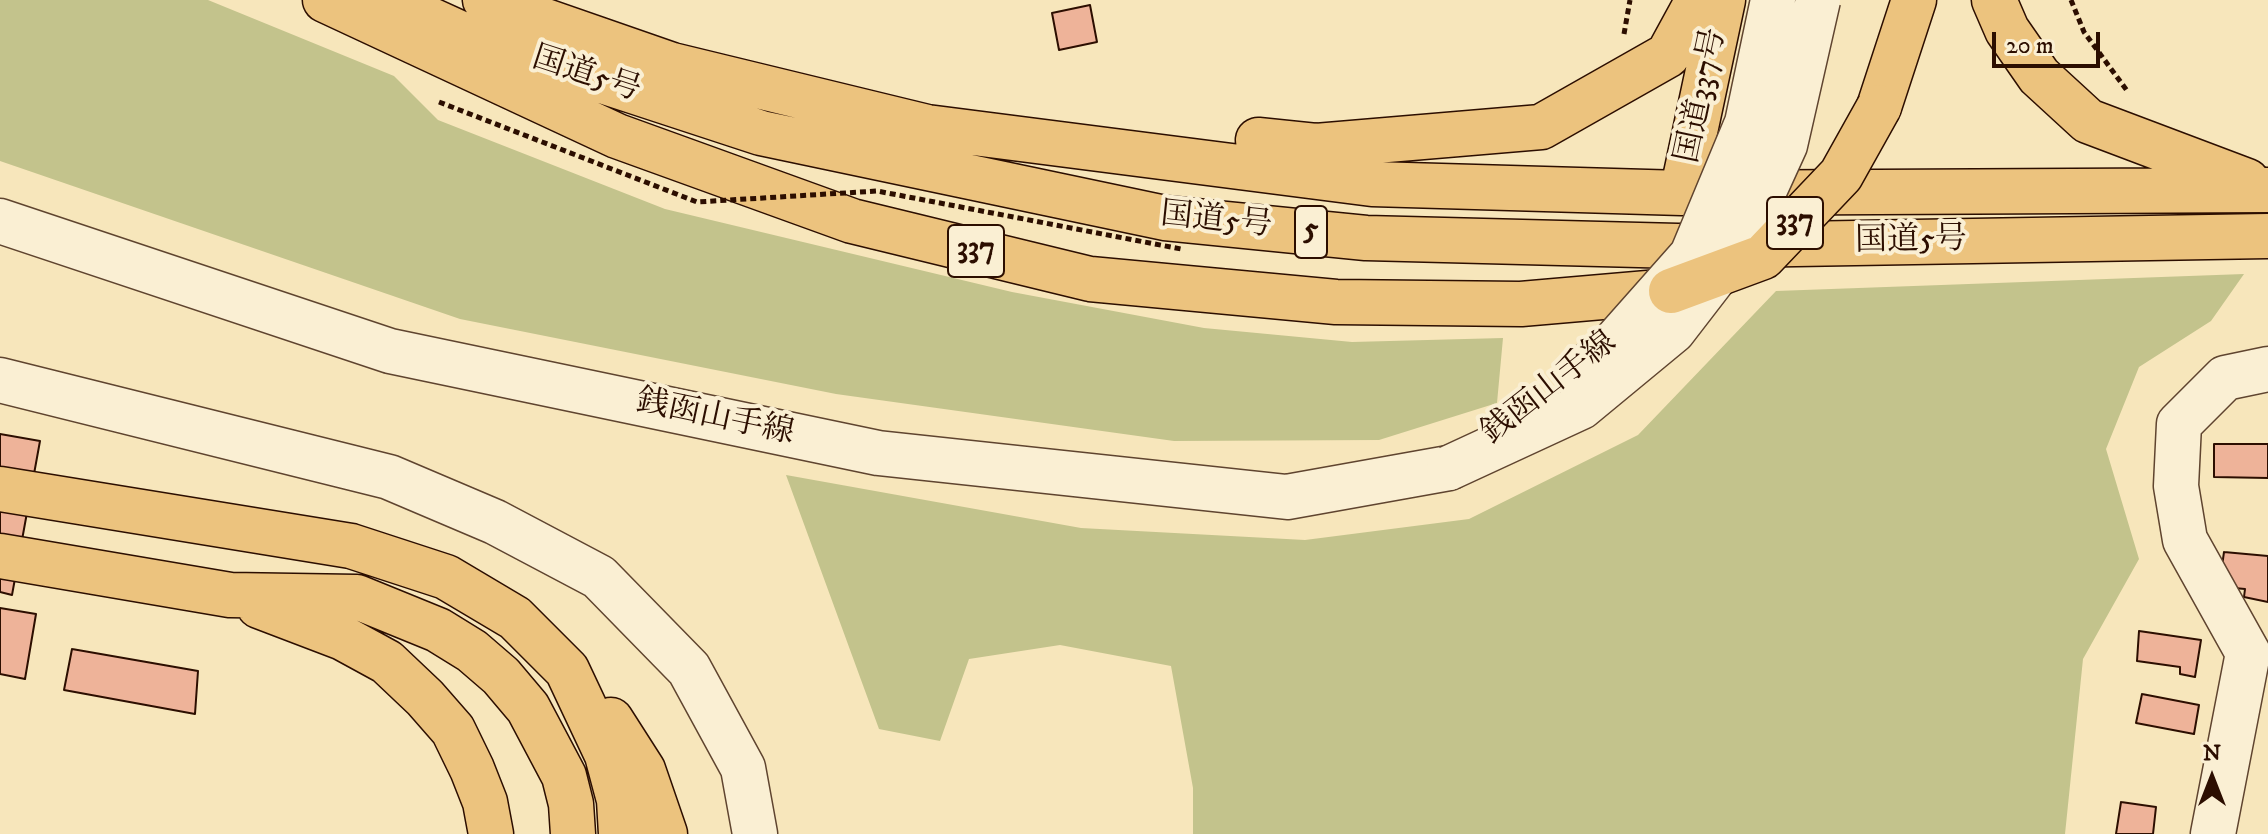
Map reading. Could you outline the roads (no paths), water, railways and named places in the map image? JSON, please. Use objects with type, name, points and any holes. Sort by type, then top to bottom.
[{"type":"highway","name":"337","points":[[325,0],[631,142],[852,221],[1090,279],[1336,302],[1521,304],[1671,291],[1763,257],[1841,175],[1879,107],[1914,0]]},
{"type":"highway","name":"国道5号","points":[[387,0],[468,37],[761,133],[1165,218],[1366,238],[1678,246],[2268,236]]},
{"type":"highway","name":"国道5号","points":[[485,0],[672,65],[927,127],[1372,184],[1682,193],[2268,190]]},
{"type":"highway","points":[[672,65],[900,102],[1316,146],[1541,127],[1668,55],[1698,0]]},
{"type":"highway","name":"国道337号","points":[[1682,193],[1723,0]]},
{"type":"highway","points":[[1994,0],[2007,30],[2039,76],[2088,121],[2268,190]]},
{"type":"highway","points":[[0,489],[351,546],[446,577],[515,618],[598,704],[629,747],[657,803],[665,834]]},
{"type":"highway","points":[[0,556],[230,595],[357,597],[438,630],[472,651],[501,676],[528,708],[564,776],[573,834]]},
{"type":"highway","points":[[230,595],[343,638],[387,662],[453,730],[485,802],[491,834]]},
{"type":"highway","points":[[567,670],[607,755],[619,800],[621,834]]},
{"type":"street","name":"銭函山手線","points":[[1449,468],[1607,351],[1692,255],[1747,123],[1773,0]]},
{"type":"street","name":"銭函山手線","points":[[0,221],[390,351],[878,453],[1287,497],[1449,468],[1581,407],[1673,331],[1740,244],[1785,145],[1818,0]]},
{"type":"street","points":[[2213,834],[2258,654],[2185,540],[2176,486],[2179,424],[2225,378],[2268,369]]},
{"type":"street","points":[[0,380],[389,477],[495,522],[599,577],[689,669],[743,768],[755,834]]}]
